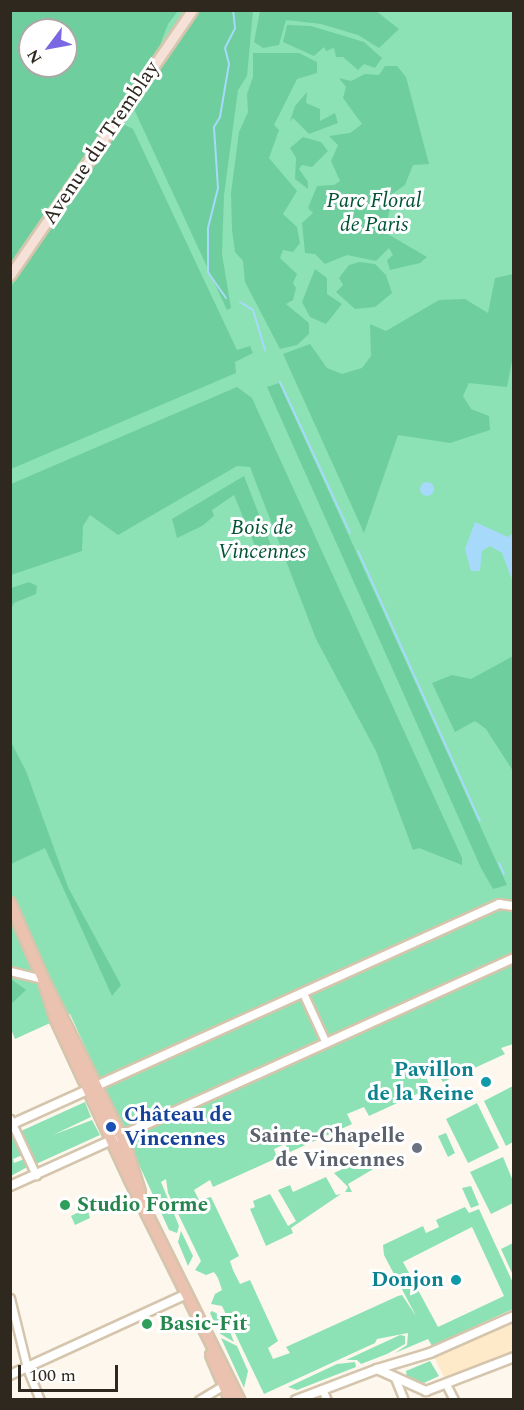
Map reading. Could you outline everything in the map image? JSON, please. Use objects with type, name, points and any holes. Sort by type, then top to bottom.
[{"type":"main road","name":"Avenue du Tremblay","points":[[10,275],[192,10]]},
{"type":"main road","points":[[10,903],[43,979],[56,1020],[96,1086],[119,1136],[140,1195],[238,1400]]},
{"type":"main road","points":[[207,1337],[230,1400]]},
{"type":"street","points":[[36,1175],[11,1122],[96,1086],[496,905],[511,905]]},
{"type":"street","points":[[10,1186],[513,958]]},
{"type":"street","points":[[10,971],[43,979]]},
{"type":"street","points":[[303,993],[326,1043]]},
{"type":"street","points":[[10,1376],[187,1294]]},
{"type":"street","points":[[10,1299],[27,1368],[40,1400]]},
{"type":"street","points":[[296,1400],[377,1368],[430,1353],[513,1316]]},
{"type":"street","points":[[377,1368],[426,1391],[513,1357]]},
{"type":"street","points":[[402,1361],[395,1378],[404,1400]]},
{"type":"street","points":[[446,1384],[454,1400]]},
{"type":"street","points":[[199,1400],[224,1385]]},
{"type":"street","points":[[322,1389],[327,1400]]},
{"type":"shaded area","points":[[513,1320],[513,1354],[446,1381],[434,1357]]},
{"type":"green space","points":[[11,10],[185,11],[178,11],[168,24],[160,45],[11,262]]},
{"type":"green space","points":[[200,10],[253,11],[247,76],[238,90],[224,195],[222,254],[231,308],[227,310],[133,107]]},
{"type":"green space","name":"Bois de Vincennes","points":[[11,11],[513,11],[513,1044],[501,1048],[505,1054],[443,1082],[438,1074],[427,1079],[430,1088],[369,1116],[364,1107],[347,1114],[352,1124],[290,1152],[285,1144],[274,1149],[277,1158],[213,1187],[210,1180],[194,1190],[199,1200],[211,1197],[239,1256],[230,1261],[233,1270],[240,1284],[250,1280],[278,1341],[268,1348],[273,1359],[290,1353],[286,1347],[398,1296],[402,1295],[416,1316],[384,1255],[383,1245],[423,1226],[426,1233],[439,1227],[436,1220],[465,1207],[469,1213],[479,1209],[513,1283],[513,1309],[432,1346],[428,1339],[395,1353],[407,1345],[408,1333],[377,1339],[375,1343],[264,1394],[222,1306],[211,1304],[215,1294],[222,1290],[218,1278],[214,1272],[206,1275],[195,1270],[201,1261],[168,1193],[166,1179],[161,1182],[179,1226],[177,1233],[169,1230],[70,1014],[15,1039],[11,1029]],"holes":[[[472,1227],[504,1296],[438,1327],[403,1262]]]},
{"type":"green space","points":[[260,11],[376,11],[399,29],[379,48],[358,35],[321,24],[286,20],[279,45],[263,48],[254,42]]},
{"type":"green space","points":[[287,25],[311,26],[364,42],[382,58],[375,68],[364,64],[358,70],[343,57],[336,57],[334,48],[326,51],[324,47],[314,56],[283,42]]},
{"type":"green space","points":[[253,53],[299,53],[317,62],[317,73],[297,79],[274,125],[279,130],[269,158],[297,191],[283,214],[297,227],[300,243],[293,252],[283,250],[280,258],[297,274],[293,283],[296,288],[293,300],[286,304],[309,323],[309,334],[297,345],[280,349],[245,282],[243,261],[235,252],[232,230],[231,193],[239,132],[248,112],[247,94],[253,77]]},
{"type":"green space","name":"Parc Floral de Paris","points":[[385,66],[397,66],[406,77],[429,164],[413,165],[405,185],[392,194],[397,202],[389,212],[386,233],[427,257],[420,263],[390,270],[387,260],[393,255],[389,248],[376,261],[347,255],[325,264],[315,254],[305,253],[302,223],[313,213],[308,208],[317,186],[334,185],[340,181],[331,161],[338,145],[329,136],[350,133],[362,124],[343,98],[346,87],[339,78],[351,81],[365,74],[379,75]]},
{"type":"green space","points":[[307,92],[306,103],[320,109],[320,121],[335,113],[338,123],[309,134],[293,118],[290,121],[295,106]]},
{"type":"green space","points":[[121,123],[133,129],[237,350],[250,346],[253,353],[235,362],[236,373],[11,469],[11,287]]},
{"type":"green space","points":[[303,137],[321,142],[328,151],[312,167],[302,165],[299,169],[308,182],[308,189],[295,179],[296,158],[290,148]]},
{"type":"green space","points":[[359,262],[375,264],[386,275],[392,293],[375,307],[355,309],[336,292],[343,285],[339,278],[349,265]]},
{"type":"green space","points":[[315,269],[327,278],[327,294],[342,304],[326,324],[310,317],[302,302]]},
{"type":"green space","points":[[513,274],[513,356],[507,387],[469,383],[463,396],[471,409],[489,416],[490,430],[450,443],[398,435],[364,533],[283,354],[310,344],[327,368],[342,374],[362,368],[371,356],[370,324],[386,331],[439,300],[465,299],[488,313],[495,278]]},
{"type":"green space","points":[[279,383],[507,885],[493,889],[481,868],[267,387]]},
{"type":"green space","points":[[237,387],[252,398],[462,858],[462,865],[419,848],[413,850],[376,751],[316,639],[250,467],[237,466],[118,535],[90,515],[83,526],[82,551],[11,575],[11,484]]},
{"type":"green space","points":[[244,476],[274,553],[260,558],[234,495],[212,510],[214,516],[202,526],[177,538],[172,519]]},
{"type":"green space","points":[[29,582],[37,586],[36,594],[14,603],[11,609],[11,588]]},
{"type":"green space","points":[[513,656],[513,771],[486,729],[475,721],[455,732],[432,683],[452,675],[471,679]]},
{"type":"green space","points":[[11,742],[26,771],[68,887],[121,985],[112,996],[45,848],[11,864]]},
{"type":"green space","points":[[11,979],[26,990],[11,1004]]},
{"type":"green space","points":[[513,1086],[513,1142],[506,1146],[484,1101]]},
{"type":"green space","points":[[85,1102],[91,1117],[53,1135],[92,1120],[100,1135],[36,1164],[21,1131]]},
{"type":"green space","points":[[477,1103],[499,1148],[468,1163],[446,1119]]},
{"type":"green space","points":[[16,1133],[25,1154],[13,1159],[14,1163],[27,1158],[29,1166],[11,1176],[10,1136]]},
{"type":"green space","points":[[446,1133],[455,1153],[448,1157],[438,1136]]},
{"type":"green space","points":[[369,1157],[375,1168],[348,1184],[352,1192],[345,1192],[348,1187],[334,1173]]},
{"type":"green space","points":[[503,1157],[513,1181],[513,1203],[491,1214],[470,1172]]},
{"type":"green space","points":[[326,1177],[336,1195],[341,1194],[291,1228],[293,1233],[266,1246],[250,1209],[255,1207],[253,1201],[270,1194],[288,1226],[296,1221],[278,1190],[290,1185],[293,1192]]},
{"type":"green space","points":[[471,1186],[479,1205],[471,1208],[462,1188]]},
{"type":"green space","points":[[87,1208],[90,1218],[75,1225],[71,1216]]},
{"type":"green space","points":[[181,1231],[193,1256],[188,1266],[178,1242]]},
{"type":"green space","points":[[513,1243],[513,1272],[512,1273],[501,1249]]},
{"type":"green space","points":[[212,1311],[224,1317],[234,1342],[219,1333],[210,1313]]},
{"type":"green space","points":[[400,1335],[405,1336],[405,1344],[387,1354],[361,1364],[357,1360],[346,1360]]},
{"type":"green space","points":[[221,1338],[237,1346],[248,1371],[244,1388]]},
{"type":"green space","points":[[430,1361],[439,1376],[424,1383],[407,1378],[406,1371]]},
{"type":"green space","points":[[355,1362],[356,1367],[297,1390],[288,1387],[337,1364]]},
{"type":"water","points":[[427,482],[432,484],[434,489],[432,494],[427,496],[422,494],[420,489],[422,484]]},
{"type":"water","points":[[475,522],[508,537],[513,533],[513,583],[502,553],[490,546],[482,551],[480,571],[471,571],[465,549]]},
{"type":"waterway","points":[[226,298],[208,272],[208,228],[218,188],[214,127],[220,117],[229,64],[225,48],[235,28],[233,10]]},
{"type":"waterway","points":[[240,302],[253,310],[265,350]]},
{"type":"waterway","points":[[280,382],[350,533]]},
{"type":"waterway","points":[[358,551],[480,821]]},
{"type":"waterway","points":[[499,863],[504,874]]},
{"type":"place","name":"Pavillon de la Reine","points":[[486,1082]]},
{"type":"place","name":"Château de Vincennes","points":[[111,1127]]},
{"type":"place","name":"Sainte-Chapelle de Vincennes","points":[[417,1148]]},
{"type":"place","name":"Studio Forme","points":[[65,1205]]},
{"type":"place","name":"Donjon","points":[[456,1280]]},
{"type":"place","name":"Basic-Fit","points":[[147,1324]]}]
